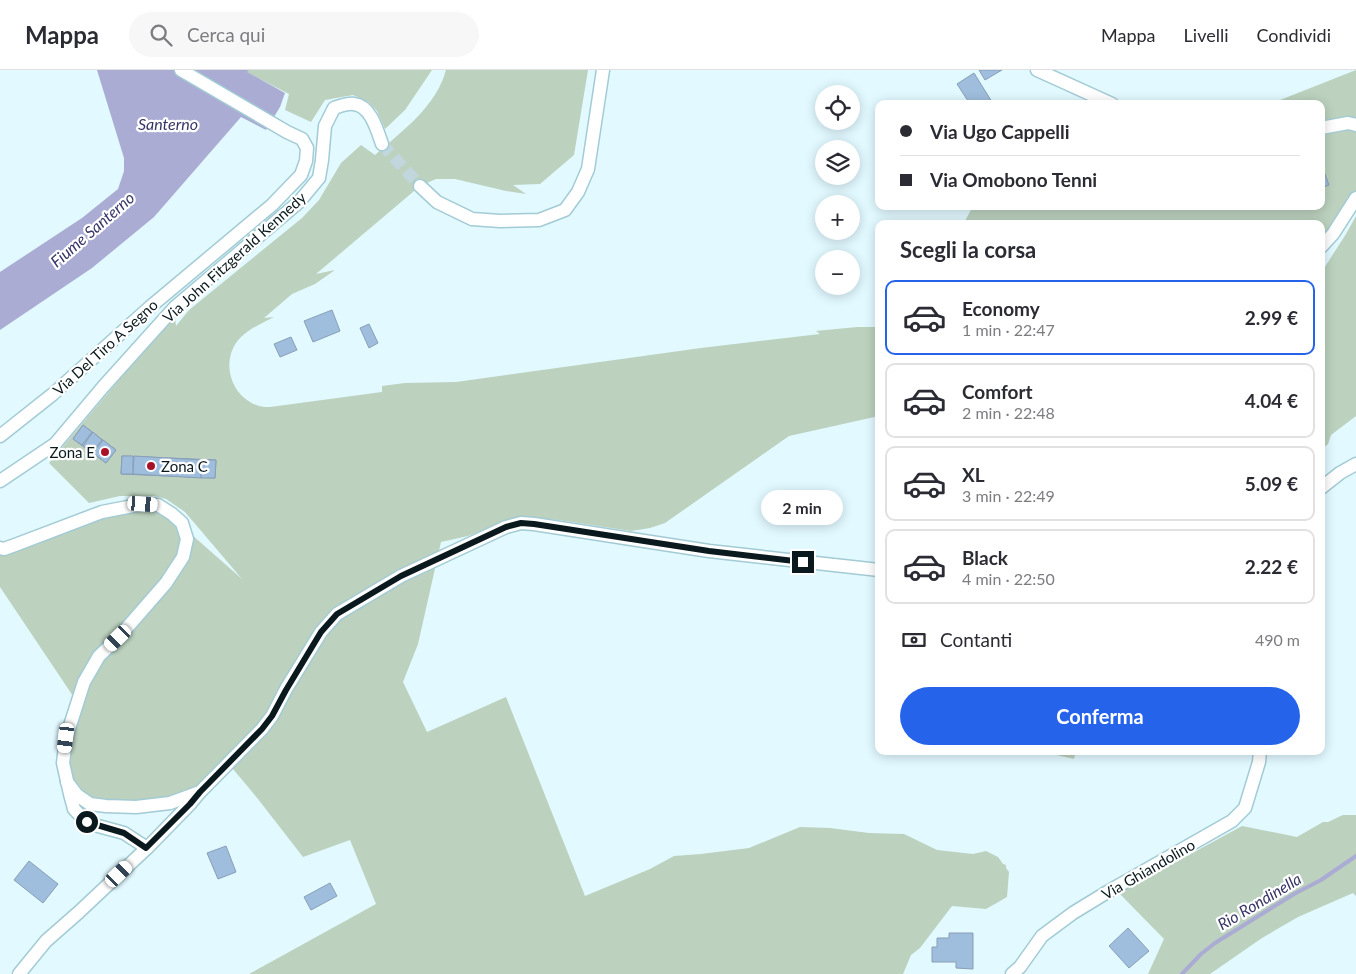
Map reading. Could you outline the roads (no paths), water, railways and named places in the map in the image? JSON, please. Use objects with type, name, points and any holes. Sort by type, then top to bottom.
[{"type":"street","name":"Via Del Tiro A Segno","points":[[0,436],[53,394],[150,307],[272,205],[301,175],[306,161],[307,148],[302,139],[181,70]]},
{"type":"street","points":[[420,186],[437,202],[472,219],[500,221],[539,220],[565,210],[578,192],[588,169],[602,70]]},
{"type":"street","points":[[1037,70],[1103,100]]},
{"type":"street","name":"Via John Fitzgerald Kennedy","points":[[2,481],[54,444],[175,307],[299,202],[319,178],[326,126],[334,108],[354,104],[365,109],[376,126],[382,144]]},
{"type":"street","points":[[1325,127],[1348,123],[1356,124]]},
{"type":"street","points":[[1325,243],[1333,234],[1356,198]]},
{"type":"street","points":[[1325,485],[1356,464]]},
{"type":"street","points":[[0,548],[15,545],[102,512],[143,504],[158,505],[182,523],[187,539],[183,557],[166,583],[100,656],[84,682],[66,738],[63,763],[74,809],[87,822],[124,833],[146,848]]},
{"type":"street","points":[[19,974],[46,941],[146,848],[262,729],[272,716],[321,632],[337,614],[401,576],[506,527],[521,523],[709,551],[875,570]]},
{"type":"street","name":"Via Ghiandolino","points":[[1012,974],[1020,967],[1042,936],[1074,913],[1232,821],[1245,808],[1260,755]]},
{"type":"street","points":[[68,782],[77,795],[90,804],[106,806],[136,807],[170,803],[200,792]]},
{"type":"water","name":"Santerno","points":[[97,70],[249,70],[247,72],[285,93],[280,107],[266,130],[241,117],[154,217],[92,268],[0,330],[0,272],[82,218],[118,189],[124,171],[124,158]]},
{"type":"waterway","name":"Rio Rondinella","points":[[1182,974],[1201,954],[1215,943],[1294,894],[1321,880],[1356,856]]},
{"type":"tunnel","points":[[382,144],[420,186]]},
{"type":"place","name":"Zona E","points":[[105,452]]},
{"type":"place","name":"Zona C","points":[[151,466]]},
{"type":"water label","name":"Fiume Santerno","points":[[92,229]]}]
